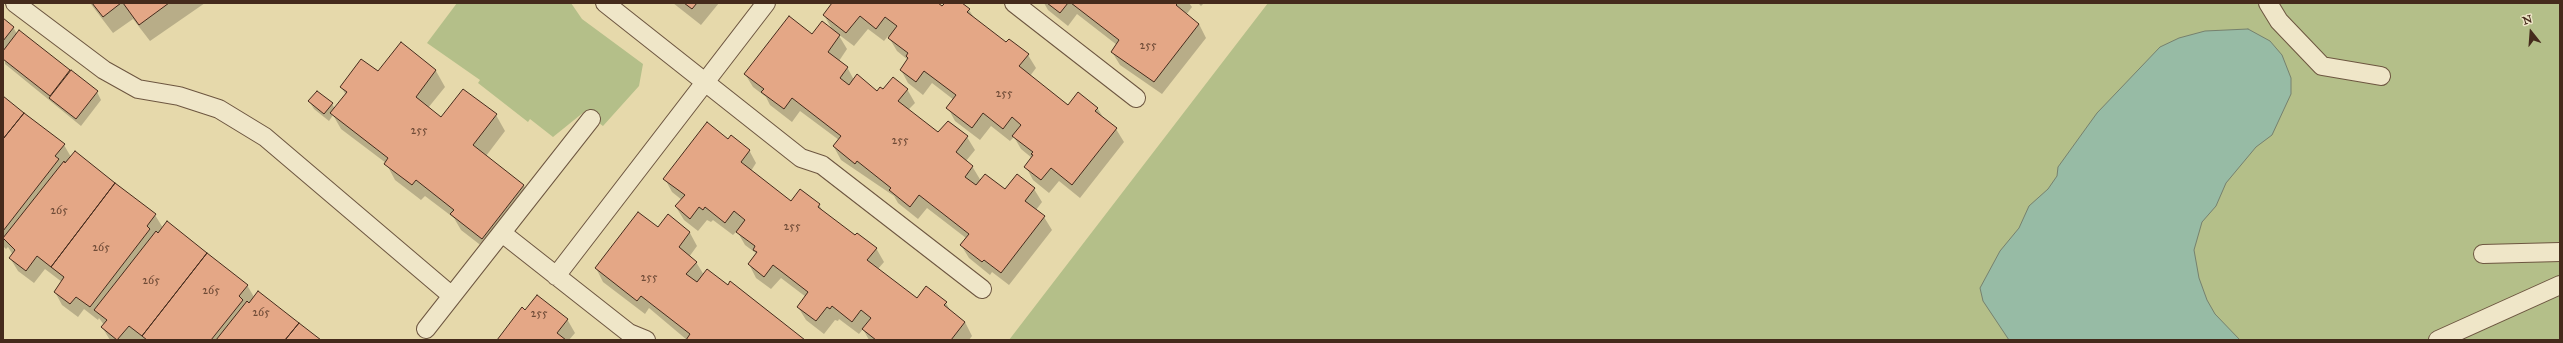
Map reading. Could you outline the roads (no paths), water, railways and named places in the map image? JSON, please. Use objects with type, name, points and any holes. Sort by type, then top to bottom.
[{"type":"lane","points":[[15,3],[104,70],[138,89],[179,96],[219,109],[265,137],[452,296]]},
{"type":"lane","points":[[605,3],[705,80],[801,158],[822,165],[982,289]]},
{"type":"lane","points":[[556,276],[705,80],[766,3]]},
{"type":"lane","points":[[1014,3],[1136,98]]},
{"type":"lane","points":[[2268,3],[2279,21],[2322,66],[2381,76]]},
{"type":"lane","points":[[426,329],[591,119]]},
{"type":"lane","points":[[502,233],[629,333],[646,340]]},
{"type":"lane","points":[[2483,254],[2560,252]]},
{"type":"lane","points":[[2438,340],[2560,284]]}]
